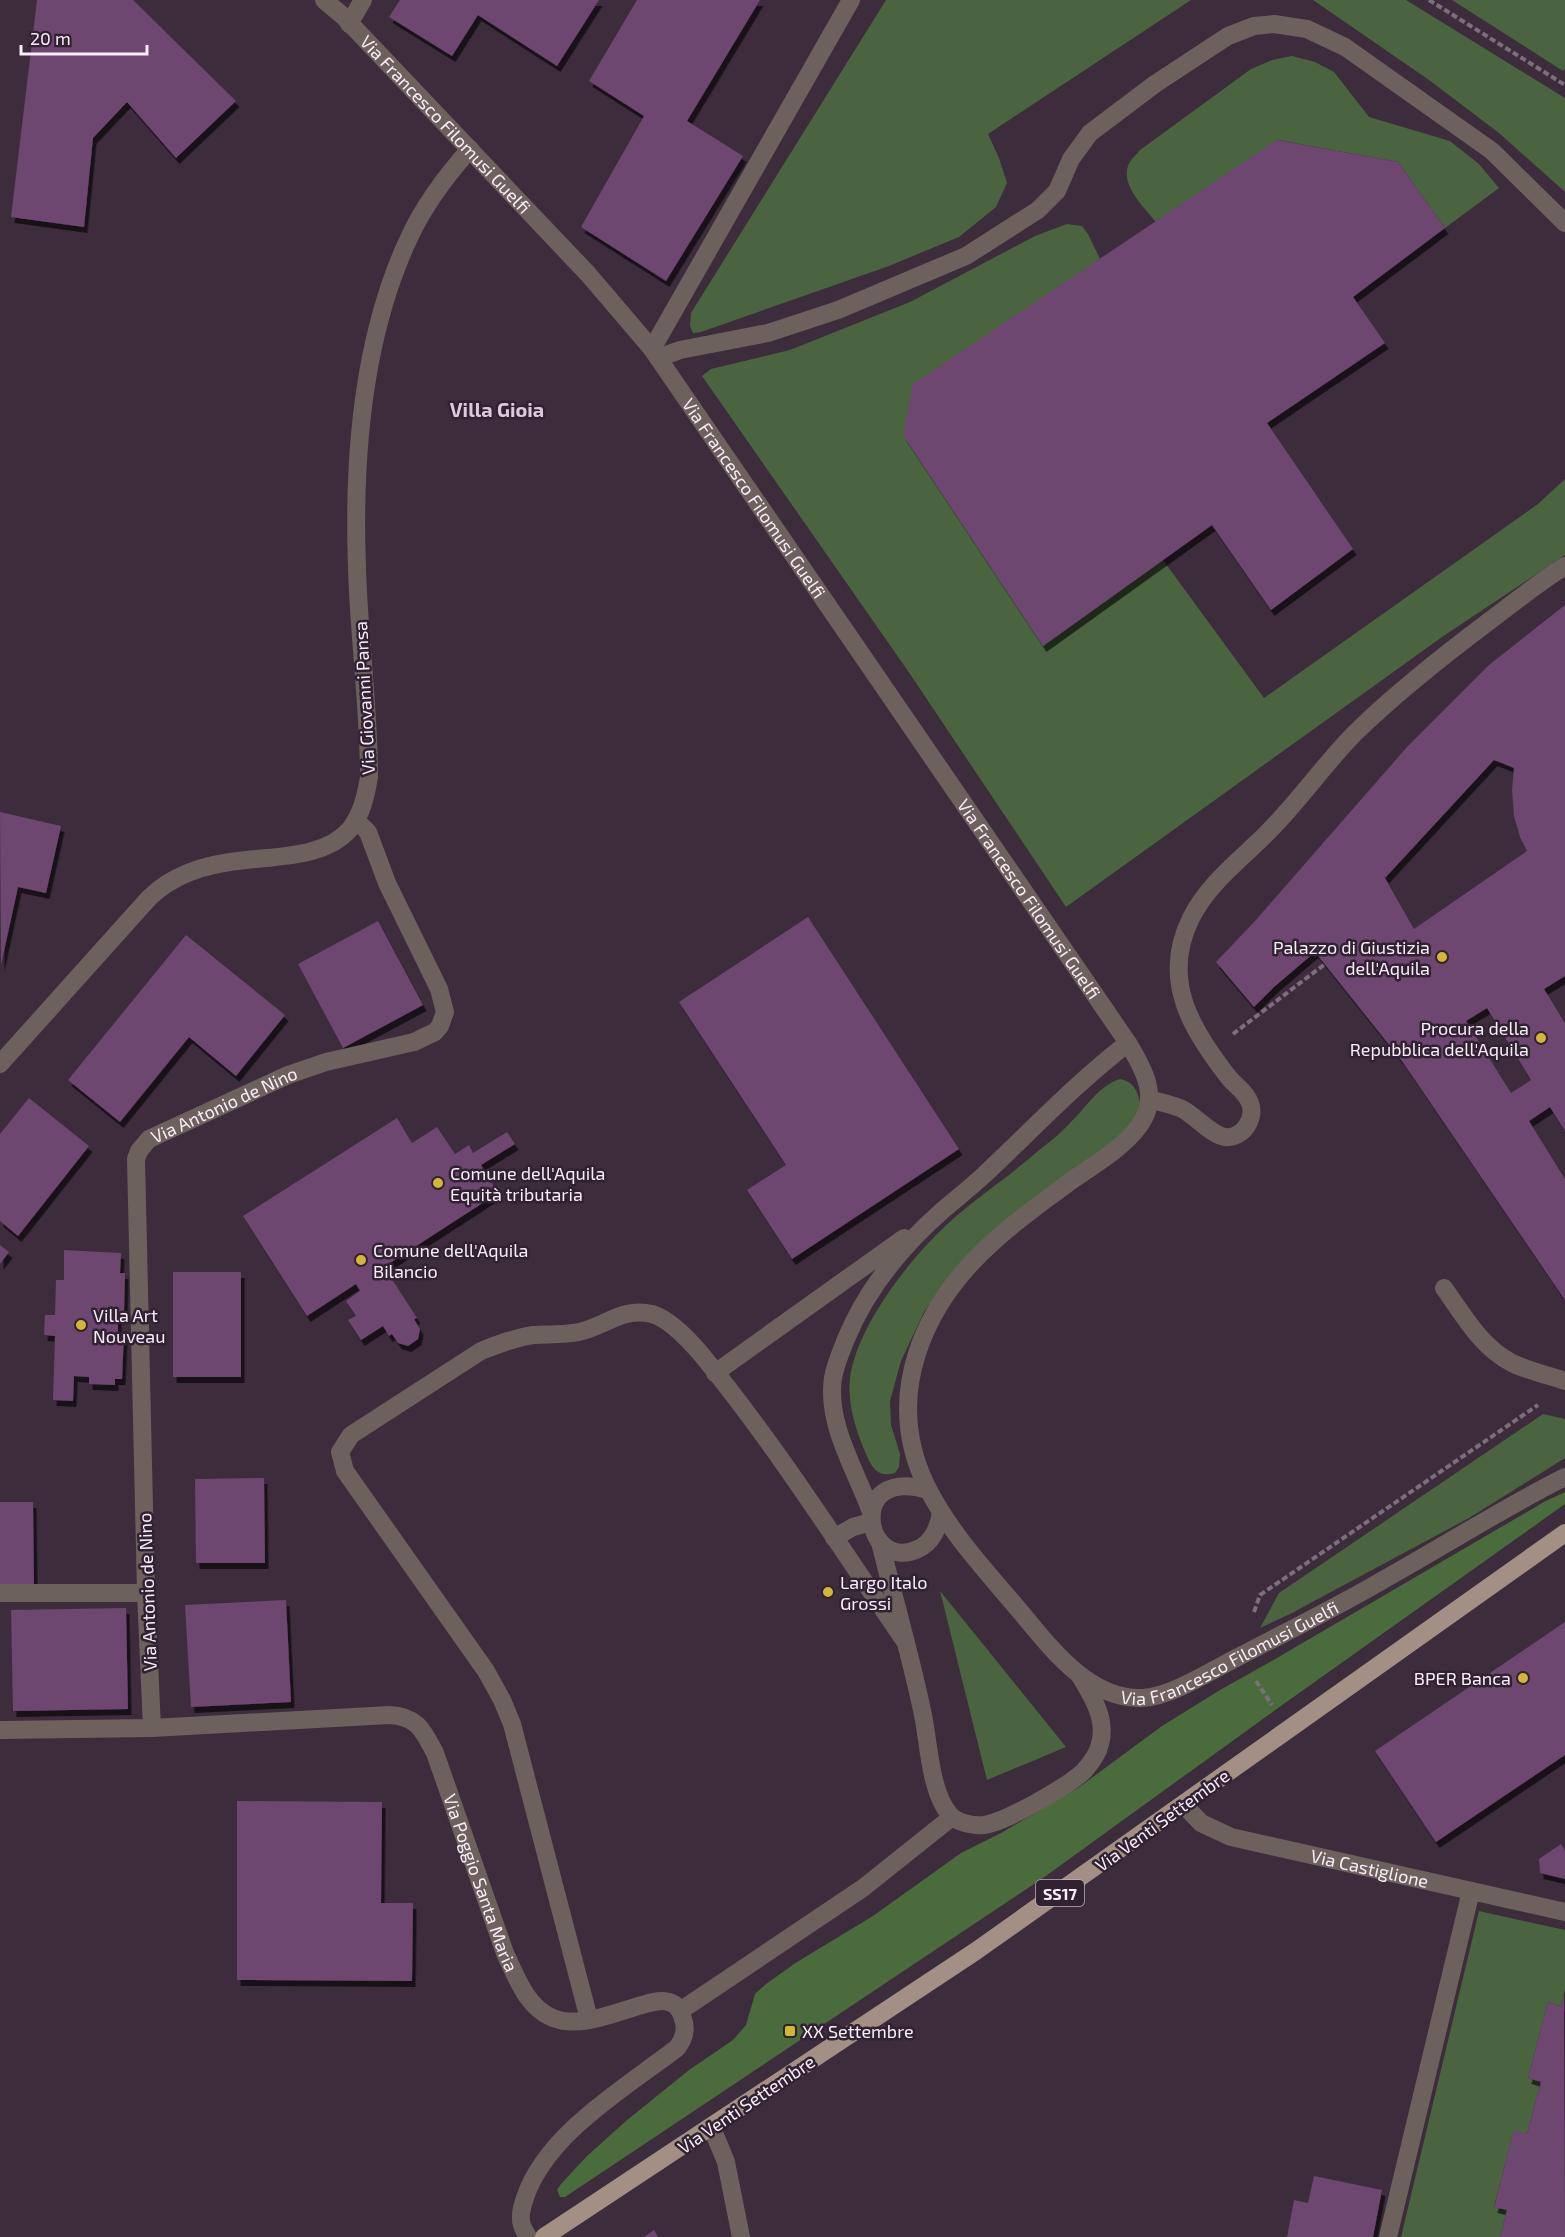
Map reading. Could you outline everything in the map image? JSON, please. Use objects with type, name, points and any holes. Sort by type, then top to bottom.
[{"type":"main road","name":"Via Venti Settembre","points":[[544,2237],[712,2128],[976,1951],[1565,1533]]},
{"type":"street","name":"Via Francesco Filomusi Guelfi","points":[[324,0],[470,148],[588,274],[655,353],[1143,1068],[1148,1082],[1149,1099],[1145,1117],[1131,1137],[1021,1218],[992,1242],[964,1271],[933,1315],[920,1340],[912,1369],[907,1407],[911,1440],[928,1490],[959,1538],[1044,1640],[1079,1674],[1105,1689],[1142,1698],[1182,1685],[1341,1605],[1565,1477]]},
{"type":"street","points":[[349,24],[363,0]]},
{"type":"street","points":[[655,353],[851,0]]},
{"type":"street","points":[[655,353],[768,333],[838,309],[966,256],[1038,210],[1057,191],[1071,159],[1090,133],[1155,84],[1228,36],[1254,26],[1274,24],[1307,29],[1345,47],[1492,150],[1565,223]]},
{"type":"street","name":"Via Giovanni Pansa","points":[[0,1064],[149,898],[167,883],[177,877],[217,864],[300,854],[325,846],[338,839],[356,820],[369,777],[357,569],[356,508],[364,408],[375,339],[382,308],[409,238],[428,203],[470,148]]},
{"type":"street","points":[[1149,1099],[1179,1107],[1195,1116],[1215,1133],[1226,1137],[1248,1126],[1252,1117],[1251,1105],[1246,1094],[1231,1080],[1195,1028],[1182,997],[1177,970],[1191,919],[1212,886],[1270,830],[1355,733],[1427,668],[1565,566]]},
{"type":"street","name":"Via Antonio de Nino","points":[[152,1728],[146,1593],[135,1168],[139,1151],[149,1139],[156,1135],[288,1075],[326,1062],[421,1040],[435,1032],[444,1019],[444,1005],[440,989],[387,883],[368,832],[356,820]]},
{"type":"street","points":[[941,1512],[935,1532],[921,1548],[910,1552],[888,1549],[874,1533],[871,1517],[837,1425],[832,1399],[833,1378],[854,1320],[883,1273],[909,1242],[983,1176],[1093,1070],[1128,1043]]},
{"type":"street","points":[[715,1373],[942,1211]]},
{"type":"street","points":[[1444,1288],[1474,1330],[1491,1349],[1523,1368],[1565,1381]]},
{"type":"street","points":[[589,2019],[514,1733],[505,1708],[486,1671],[345,1471],[340,1452],[351,1435],[481,1351],[504,1341],[578,1332],[626,1312],[654,1315],[673,1326],[700,1353],[796,1483],[904,1640]]},
{"type":"street","points":[[834,1538],[871,1517],[883,1493],[892,1488],[909,1486],[928,1490]]},
{"type":"street","points":[[880,1542],[923,1714],[936,1786],[944,1806],[952,1817],[971,1825],[986,1825],[1014,1814],[1071,1781],[1094,1759],[1100,1744],[1101,1722],[1095,1702],[1079,1674]]},
{"type":"street","points":[[0,1593],[146,1593]]},
{"type":"street","name":"Via Poggio Santa Maria","points":[[0,1730],[152,1728],[389,1715],[406,1717],[424,1733],[435,1753],[505,1953],[519,1983],[531,2001],[551,2018],[569,2022],[664,2001],[671,2002],[680,2011]]},
{"type":"street","name":"Via Castiglione","points":[[1184,1805],[1201,1822],[1231,1837],[1565,1912]]},
{"type":"street","points":[[528,2237],[522,2226],[520,2214],[538,2168],[547,2155],[569,2133],[677,2048],[682,2042],[685,2029],[680,2011],[862,1888],[952,1817]]},
{"type":"street","points":[[1388,2237],[1471,1891]]},
{"type":"street","points":[[712,2128],[726,2162],[741,2237]]},
{"type":"path","points":[[1430,0],[1565,86]]},
{"type":"path","points":[[1258,1016],[1325,964]]},
{"type":"path","points":[[1288,1729],[1239,1656],[1260,1595],[1540,1403]]},
{"type":"green space","points":[[886,0],[1191,0],[988,134],[1007,183],[996,207],[959,237],[889,266],[693,333],[690,326],[691,313]]},
{"type":"green space","points":[[1313,0],[1406,0],[1565,98],[1565,192],[1499,133],[1429,80]]},
{"type":"green space","points":[[1452,0],[1565,0],[1565,68],[1563,71]]},
{"type":"green space","points":[[1292,56],[1315,62],[1334,72],[1369,117],[1450,141],[1479,164],[1499,188],[1445,228],[1398,162],[1278,140],[1156,222],[1135,196],[1128,181],[1128,166],[1133,158],[1140,150],[1251,69],[1272,60]]},
{"type":"green space","points":[[1067,224],[1082,226],[1100,259],[1163,560],[1264,698],[1538,504],[1565,479],[1565,555],[1442,637],[1066,907],[908,671],[702,376],[711,369],[790,350],[910,302],[1035,236]]},
{"type":"green space","points":[[1120,1079],[1133,1086],[1138,1094],[1141,1109],[1123,1134],[948,1278],[924,1312],[901,1361],[890,1401],[891,1425],[900,1454],[899,1467],[895,1473],[884,1474],[876,1471],[859,1436],[853,1417],[849,1387],[855,1357],[875,1314],[905,1271],[937,1234],[963,1210],[1058,1135],[1098,1092]]},
{"type":"green space","points":[[1543,1414],[1565,1419],[1565,1458],[1469,1518],[1260,1628],[1279,1593]]},
{"type":"green space","points":[[1565,1492],[1565,1504],[1043,1878],[565,2197],[560,2197],[557,2190],[587,2156],[689,2070],[733,2040],[746,2025],[755,1994],[797,1962],[873,1916],[961,1853],[1001,1833],[1078,1788],[1162,1726],[1220,1690]]},
{"type":"green space","points":[[940,1591],[1066,1747],[987,1780]]},
{"type":"green space","points":[[1479,1911],[1565,1930],[1565,1989],[1561,2006],[1548,2002],[1528,2078],[1541,2082],[1527,2134],[1514,2131],[1494,2206],[1507,2210],[1500,2237],[1401,2237]]},
{"type":"building","points":[[37,0],[133,0],[236,101],[176,158],[127,102],[93,138],[84,227],[11,217]]},
{"type":"building","points":[[400,0],[599,0],[557,66],[478,15],[452,56],[389,17]]},
{"type":"building","points":[[637,0],[760,0],[687,121],[743,156],[666,281],[581,227],[644,116],[589,81]]},
{"type":"building","points":[[1277,140],[1398,162],[1445,228],[1353,297],[1385,343],[1267,423],[1353,549],[1271,610],[1212,525],[1043,646],[903,435],[913,384]]},
{"type":"building","name":"Palazzo di Giustizia dell'Aquila","points":[[1565,605],[1565,976],[1544,989],[1565,1023],[1565,1131],[1550,1107],[1529,1121],[1565,1179],[1565,1300],[1402,1061],[1315,952],[1254,1007],[1216,962],[1255,921],[1407,747],[1489,665]],"holes":[[[1494,760],[1514,768],[1512,790],[1514,816],[1527,851],[1414,929],[1385,878]],[[1487,1008],[1531,1080],[1511,1093],[1466,1021]]]},
{"type":"building","points":[[0,812],[61,826],[46,893],[18,887],[1,965]]},
{"type":"building","points":[[808,917],[959,1149],[792,1259],[747,1190],[786,1165],[679,1002]]},
{"type":"building","points":[[378,921],[423,1005],[343,1048],[298,964]]},
{"type":"building","points":[[186,935],[285,1015],[236,1076],[189,1037],[120,1122],[68,1080]]},
{"type":"building","points":[[29,1098],[89,1146],[18,1236],[0,1221],[0,1134]]},
{"type":"building","points":[[397,1118],[412,1143],[437,1127],[455,1154],[469,1145],[473,1153],[507,1132],[515,1144],[481,1165],[498,1193],[384,1267],[417,1318],[414,1319],[420,1329],[418,1339],[408,1346],[398,1343],[392,1334],[389,1336],[383,1326],[361,1340],[348,1320],[356,1316],[346,1301],[360,1291],[356,1284],[307,1316],[243,1216]]},
{"type":"building","points":[[0,1245],[9,1252],[0,1264]]},
{"type":"building","name":"Villa Art Nouveau","points":[[64,1250],[121,1253],[120,1273],[125,1273],[124,1313],[118,1312],[118,1335],[124,1335],[122,1379],[115,1379],[115,1385],[89,1384],[89,1377],[74,1376],[73,1401],[53,1400],[55,1336],[44,1335],[45,1315],[55,1315],[56,1280],[64,1280]]},
{"type":"building","points":[[173,1272],[241,1272],[241,1377],[173,1377]]},
{"type":"building","points":[[264,1478],[265,1563],[196,1563],[195,1479]]},
{"type":"building","points":[[0,1502],[33,1502],[34,1584],[0,1584]]},
{"type":"building","points":[[286,1600],[291,1702],[191,1707],[185,1605]]},
{"type":"building","points":[[126,1608],[128,1709],[13,1711],[11,1610]]},
{"type":"building","points":[[1565,1622],[1565,1755],[1436,1842],[1375,1751]]},
{"type":"building","points":[[237,1801],[382,1802],[381,1903],[413,1903],[412,1981],[237,1980]]},
{"type":"building","points":[[1561,1844],[1565,1851],[1565,1879],[1540,1873],[1539,1859]]},
{"type":"building","points":[[1564,1994],[1565,2237],[1500,2237],[1507,2210],[1494,2207],[1514,2130],[1527,2134],[1541,2082],[1528,2078],[1548,2002],[1561,2006]]},
{"type":"building","points":[[1314,2176],[1382,2190],[1373,2237],[1287,2237],[1294,2200],[1308,2203]]},
{"type":"building","points":[[654,2230],[658,2237],[644,2237]]},
{"type":"place","name":"Palazzo di Giustizia dell'Aquila","points":[[1442,957]]},
{"type":"place","name":"Procura della Repubblica dell'Aquila","points":[[1541,1038]]},
{"type":"place","name":"Comune dell'Aquila Equità tributaria","points":[[438,1183]]},
{"type":"place","name":"Comune dell'Aquila Bilancio","points":[[361,1260]]},
{"type":"place","name":"Villa Art Nouveau","points":[[81,1325]]},
{"type":"place","name":"Largo Italo Grossi","points":[[828,1592]]},
{"type":"place","name":"BPER Banca","points":[[1523,1678]]},
{"type":"place","name":"XX Settembre","points":[[790,2031]]},
{"type":"district","name":"Villa Gioia","points":[[497,409]]}]
